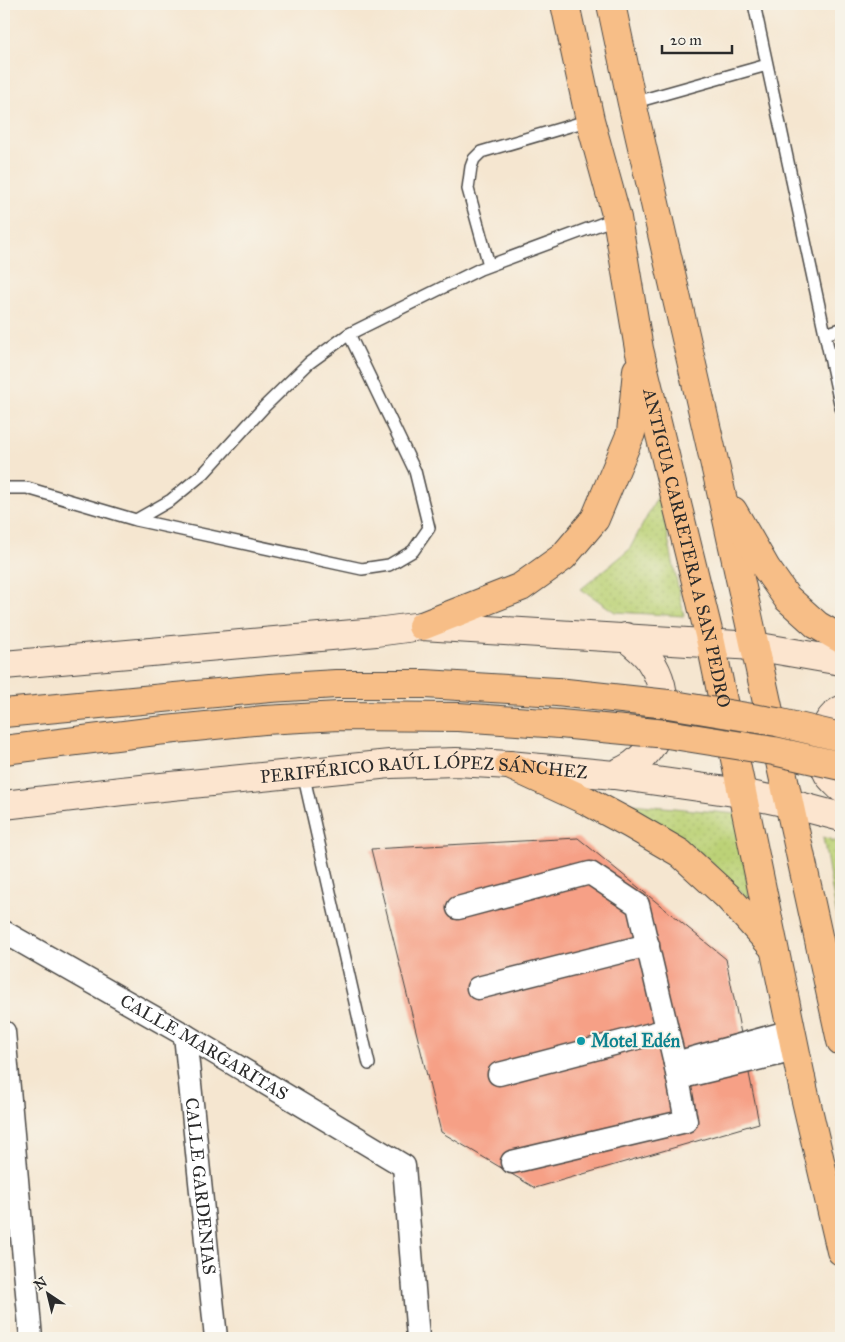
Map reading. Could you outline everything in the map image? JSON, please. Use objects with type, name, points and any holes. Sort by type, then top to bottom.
[{"type":"main road","name":"ANTIGUA CARRETERA A SAN PEDRO","points":[[566,4],[590,120],[617,218],[639,349],[711,643],[804,1092],[841,1251]]},
{"type":"main road","points":[[612,4],[632,102],[720,487],[788,803],[840,1031]]},
{"type":"main road","points":[[422,626],[521,587],[563,557],[595,519],[631,433],[639,349]]},
{"type":"main road","points":[[720,487],[766,568],[787,598],[817,626],[841,640]]},
{"type":"main road","points":[[4,665],[376,632],[422,626],[754,646],[841,661]]},
{"type":"main road","points":[[614,775],[635,763],[652,746],[662,724],[665,701],[660,678],[648,657],[626,637]]},
{"type":"main road","points":[[10,713],[270,688],[336,684],[425,684],[558,692],[668,704],[777,722],[841,737]]},
{"type":"main road","points":[[841,710],[825,730],[822,742],[822,756],[828,775],[841,788]]},
{"type":"main road","points":[[8,749],[264,720],[339,716],[458,717],[667,734],[774,750],[841,766]]},
{"type":"main road","name":"PERIFÉRICO RAÚL LÓPEZ SÁNCHEZ","points":[[4,805],[303,773],[399,764],[456,762],[614,775],[742,793],[841,817]]},
{"type":"main road","points":[[509,765],[587,801],[680,853],[728,897],[774,947]]},
{"type":"street","points":[[458,908],[590,873],[638,905],[677,1071],[686,1122],[512,1162]]},
{"type":"street","name":"CALLE MARGARITAS","points":[[4,932],[185,1035],[404,1166],[418,1338]]},
{"type":"street","points":[[478,988],[648,945]]},
{"type":"street","points":[[499,1074],[667,1030]]},
{"type":"street","points":[[4,1032],[31,1338]]},
{"type":"street","name":"CALLE GARDENIAS","points":[[185,1035],[216,1338]]},
{"type":"street","points":[[677,1071],[793,1040]]},
{"type":"lane","points":[[754,4],[841,404]]},
{"type":"lane","points":[[632,102],[767,65]]},
{"type":"lane","points":[[489,265],[468,189],[474,159],[481,152],[590,120]]},
{"type":"lane","points":[[136,520],[171,500],[204,473],[265,406],[309,363],[349,334],[489,265],[617,218]]},
{"type":"lane","points":[[825,334],[841,329]]},
{"type":"lane","points":[[4,488],[27,488],[136,520],[362,569],[389,565],[413,551],[429,528],[414,471],[349,334]]},
{"type":"lane","points":[[303,773],[369,1064]]},
{"type":"green space","points":[[659,494],[684,616],[615,612],[581,589],[629,550]]},
{"type":"green space","points":[[621,803],[737,814],[750,901],[709,860],[675,834]]},
{"type":"green space","points":[[823,837],[841,843],[841,924],[837,917]]},
{"type":"building","name":"Motel Edén","points":[[578,838],[726,959],[759,1123],[535,1188],[441,1132],[371,849]]},
{"type":"place","name":"Motel Edén","points":[[581,1041]]}]
